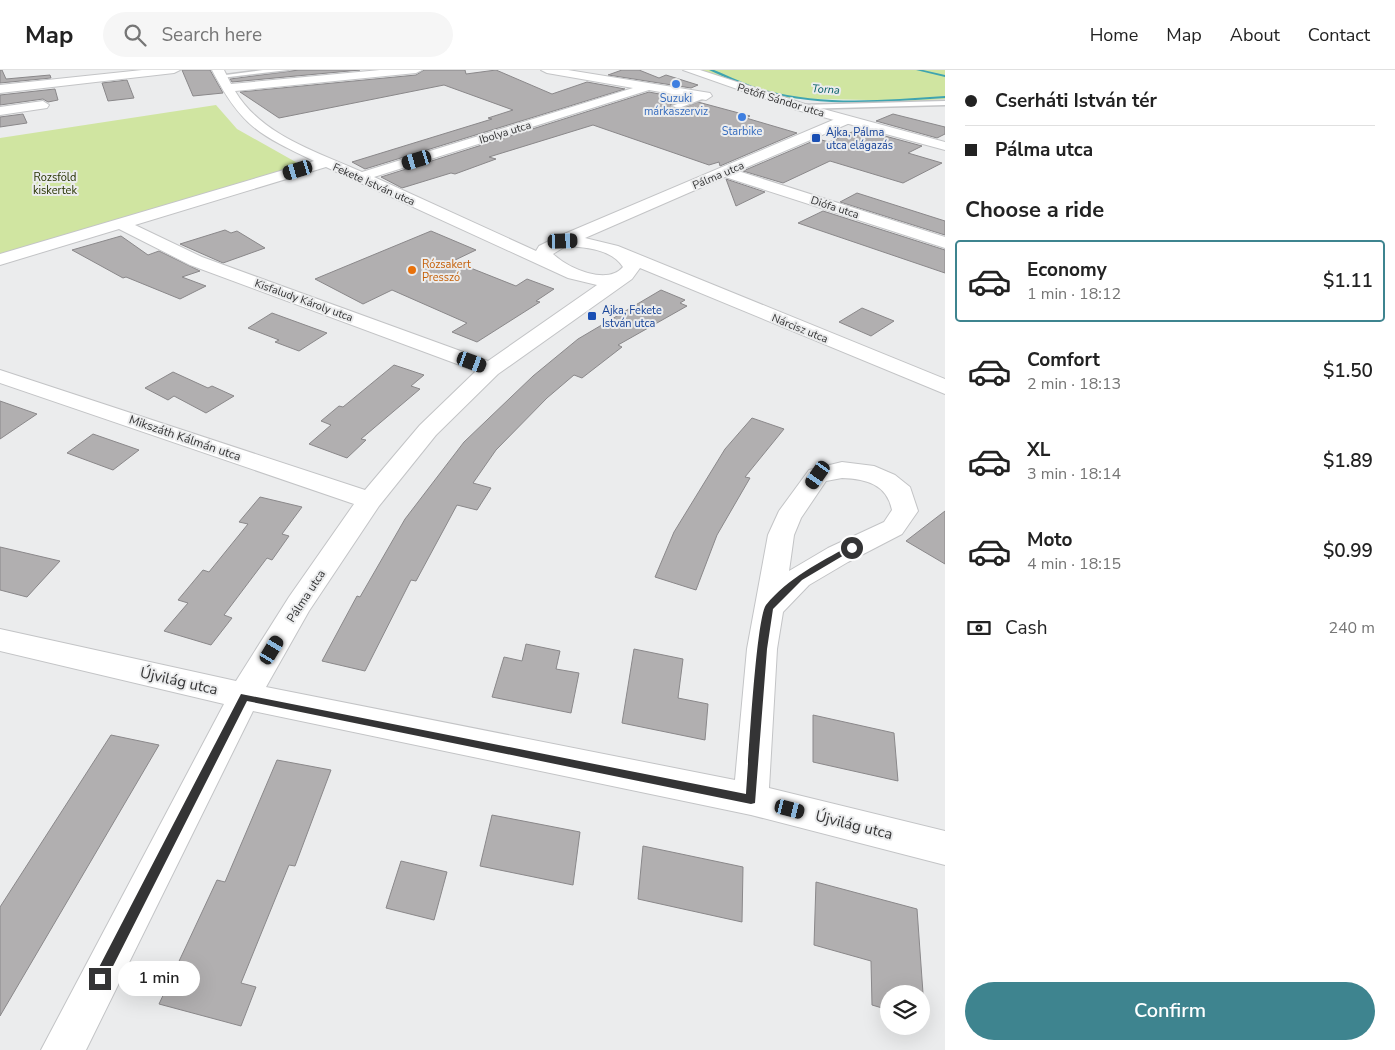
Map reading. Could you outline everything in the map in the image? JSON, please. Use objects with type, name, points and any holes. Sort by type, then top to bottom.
[{"type":"street","points":[[0,89],[174,70]]},
{"type":"street","points":[[227,88],[416,70]]},
{"type":"street","points":[[547,70],[706,96]]},
{"type":"street","name":"Petőfi Sándor utca","points":[[689,70],[801,107],[945,146]]},
{"type":"street","name":"Fekete István utca","points":[[220,73],[227,88],[244,111],[255,123],[276,138],[512,246],[547,256]]},
{"type":"street","name":"Ibolya utca","points":[[360,177],[650,86]]},
{"type":"street","points":[[0,111],[44,105]]},
{"type":"street","name":"Pálma utca","points":[[547,256],[563,241],[592,236],[725,172],[845,120]]},
{"type":"street","points":[[0,260],[326,162]]},
{"type":"street","name":"Diófa utca","points":[[725,172],[945,243]]},
{"type":"street","name":"Kisfaludy Károly utca","points":[[121,224],[196,261],[490,369]]},
{"type":"street","name":"Pálma utca","points":[[63,1050],[244,696],[299,604],[370,500],[428,430],[490,369],[613,274],[592,236]]},
{"type":"street","points":[[547,256],[570,273],[613,274]]},
{"type":"street","name":"Nárcisz utca","points":[[613,274],[655,268],[945,387]]},
{"type":"street","name":"Mikszáth Kálmán utca","points":[[0,376],[370,500]]},
{"type":"street","points":[[751,799],[762,649],[768,608],[781,535],[788,517],[818,475],[842,470],[865,471],[886,480],[901,493],[905,510],[893,528],[838,555],[799,578],[768,608]]},
{"type":"street","name":"Újvilág utca","points":[[0,640],[244,696],[751,799],[945,848]]},
{"type":"lane","points":[[220,73],[286,70]]},
{"type":"lane","points":[[676,106],[706,96]]},
{"type":"lane","points":[[801,107],[945,103]]},
{"type":"green space","points":[[692,70],[945,70],[945,99],[915,101],[774,98]]},
{"type":"green space","name":"Rozsföld kiskertek","points":[[216,105],[237,129],[301,165],[0,254],[0,138]]},
{"type":"building","points":[[0,70],[2,70],[6,79],[50,75],[51,78],[0,83]]},
{"type":"building","points":[[182,70],[210,70],[223,93],[193,96]]},
{"type":"building","points":[[299,70],[360,70],[232,82],[230,79]]},
{"type":"building","points":[[424,70],[465,70],[466,74],[496,70],[552,94],[587,82],[625,89],[365,169],[352,162],[492,119],[488,118],[513,110],[444,85],[279,118],[240,92],[416,75]]},
{"type":"building","points":[[622,70],[639,70],[659,78],[666,75],[698,85],[691,88],[608,75]]},
{"type":"building","points":[[127,80],[134,98],[108,101],[102,83]]},
{"type":"building","points":[[55,89],[58,100],[48,102],[43,99],[0,105],[0,95]]},
{"type":"building","points":[[649,92],[685,99],[670,105],[678,110],[698,102],[750,116],[746,118],[797,133],[720,166],[719,162],[709,165],[593,125],[489,157],[496,159],[455,174],[451,173],[402,188],[381,177]]},
{"type":"building","points":[[23,114],[27,123],[0,127],[0,117]]},
{"type":"building","points":[[893,114],[945,127],[945,134],[937,138],[876,121]]},
{"type":"building","points":[[859,129],[922,146],[908,153],[942,163],[903,183],[830,161],[783,183],[743,171],[818,139],[829,142]]},
{"type":"building","points":[[726,179],[765,192],[736,206]]},
{"type":"building","points":[[857,193],[945,221],[945,235],[840,202]]},
{"type":"building","points":[[823,211],[945,250],[945,273],[798,223]]},
{"type":"building","points":[[225,230],[231,233],[237,231],[265,248],[223,263],[180,244]]},
{"type":"building","points":[[431,231],[476,250],[453,261],[516,286],[527,279],[554,289],[536,301],[540,302],[477,342],[452,332],[467,323],[392,290],[363,304],[315,279]]},
{"type":"building","points":[[121,236],[148,255],[159,251],[200,271],[182,277],[206,286],[180,299],[126,277],[123,278],[72,250]]},
{"type":"building","points":[[661,290],[685,300],[680,303],[687,306],[618,345],[622,347],[582,378],[574,375],[547,398],[496,450],[473,483],[491,488],[477,510],[457,505],[416,581],[411,580],[365,671],[322,661],[357,596],[360,597],[405,519],[464,442],[533,376],[578,339]]},
{"type":"building","points":[[862,308],[894,321],[871,336],[839,322]]},
{"type":"building","points":[[272,313],[327,333],[299,351],[275,342],[279,340],[248,328]]},
{"type":"building","points":[[394,365],[424,375],[411,386],[420,389],[361,439],[366,440],[347,458],[309,444],[331,425],[321,421],[339,406],[343,407]]},
{"type":"building","points":[[173,372],[208,388],[212,386],[234,396],[206,413],[174,396],[168,400],[145,388]]},
{"type":"building","points":[[0,401],[37,414],[0,439]]},
{"type":"building","points":[[752,418],[784,429],[745,477],[750,478],[717,535],[696,590],[655,577],[674,532],[725,449]]},
{"type":"building","points":[[93,434],[139,450],[113,470],[67,453]]},
{"type":"building","points":[[260,497],[302,507],[282,534],[289,536],[272,560],[267,558],[224,615],[232,618],[211,645],[164,631],[188,603],[178,600],[203,570],[209,572],[248,524],[239,522]]},
{"type":"building","points":[[945,511],[945,564],[906,541]]},
{"type":"building","points":[[0,547],[60,561],[27,597],[0,590]]},
{"type":"building","points":[[526,644],[560,651],[556,669],[579,673],[571,713],[492,697],[504,657],[522,661]]},
{"type":"building","points":[[634,649],[683,659],[678,698],[708,704],[705,740],[622,723]]},
{"type":"building","points":[[813,715],[894,733],[898,781],[813,762]]},
{"type":"building","points":[[111,735],[159,745],[0,1016],[0,907]]},
{"type":"building","points":[[277,760],[331,770],[295,866],[289,865],[241,983],[256,987],[241,1026],[159,1004],[217,880],[225,882]]},
{"type":"building","points":[[492,815],[580,832],[573,885],[480,866]]},
{"type":"building","points":[[643,846],[743,867],[742,922],[638,899]]},
{"type":"building","points":[[401,861],[447,872],[434,920],[386,908]]},
{"type":"building","points":[[816,882],[917,909],[922,985],[880,985],[880,1007],[872,1005],[871,961],[814,945]]},
{"type":"waterway","name":"Torna","points":[[711,70],[758,89],[810,100],[855,102],[945,97]]},
{"type":"waterway","name":"Torna","points":[[918,70],[945,76]]},
{"type":"place","name":"Suzuki márkaszerviz","points":[[676,84]]},
{"type":"place","name":"Starbike","points":[[742,117]]},
{"type":"place","name":"Ajka, Pálma utca elágazás","points":[[816,138]]},
{"type":"place","name":"Rózsakert Presszó","points":[[412,270]]},
{"type":"place","name":"Ajka, Fekete István utca","points":[[592,316]]},
{"type":"route","points":[[100,979],[244,696],[751,799],[762,649],[768,608],[799,578],[852,548]]}]
